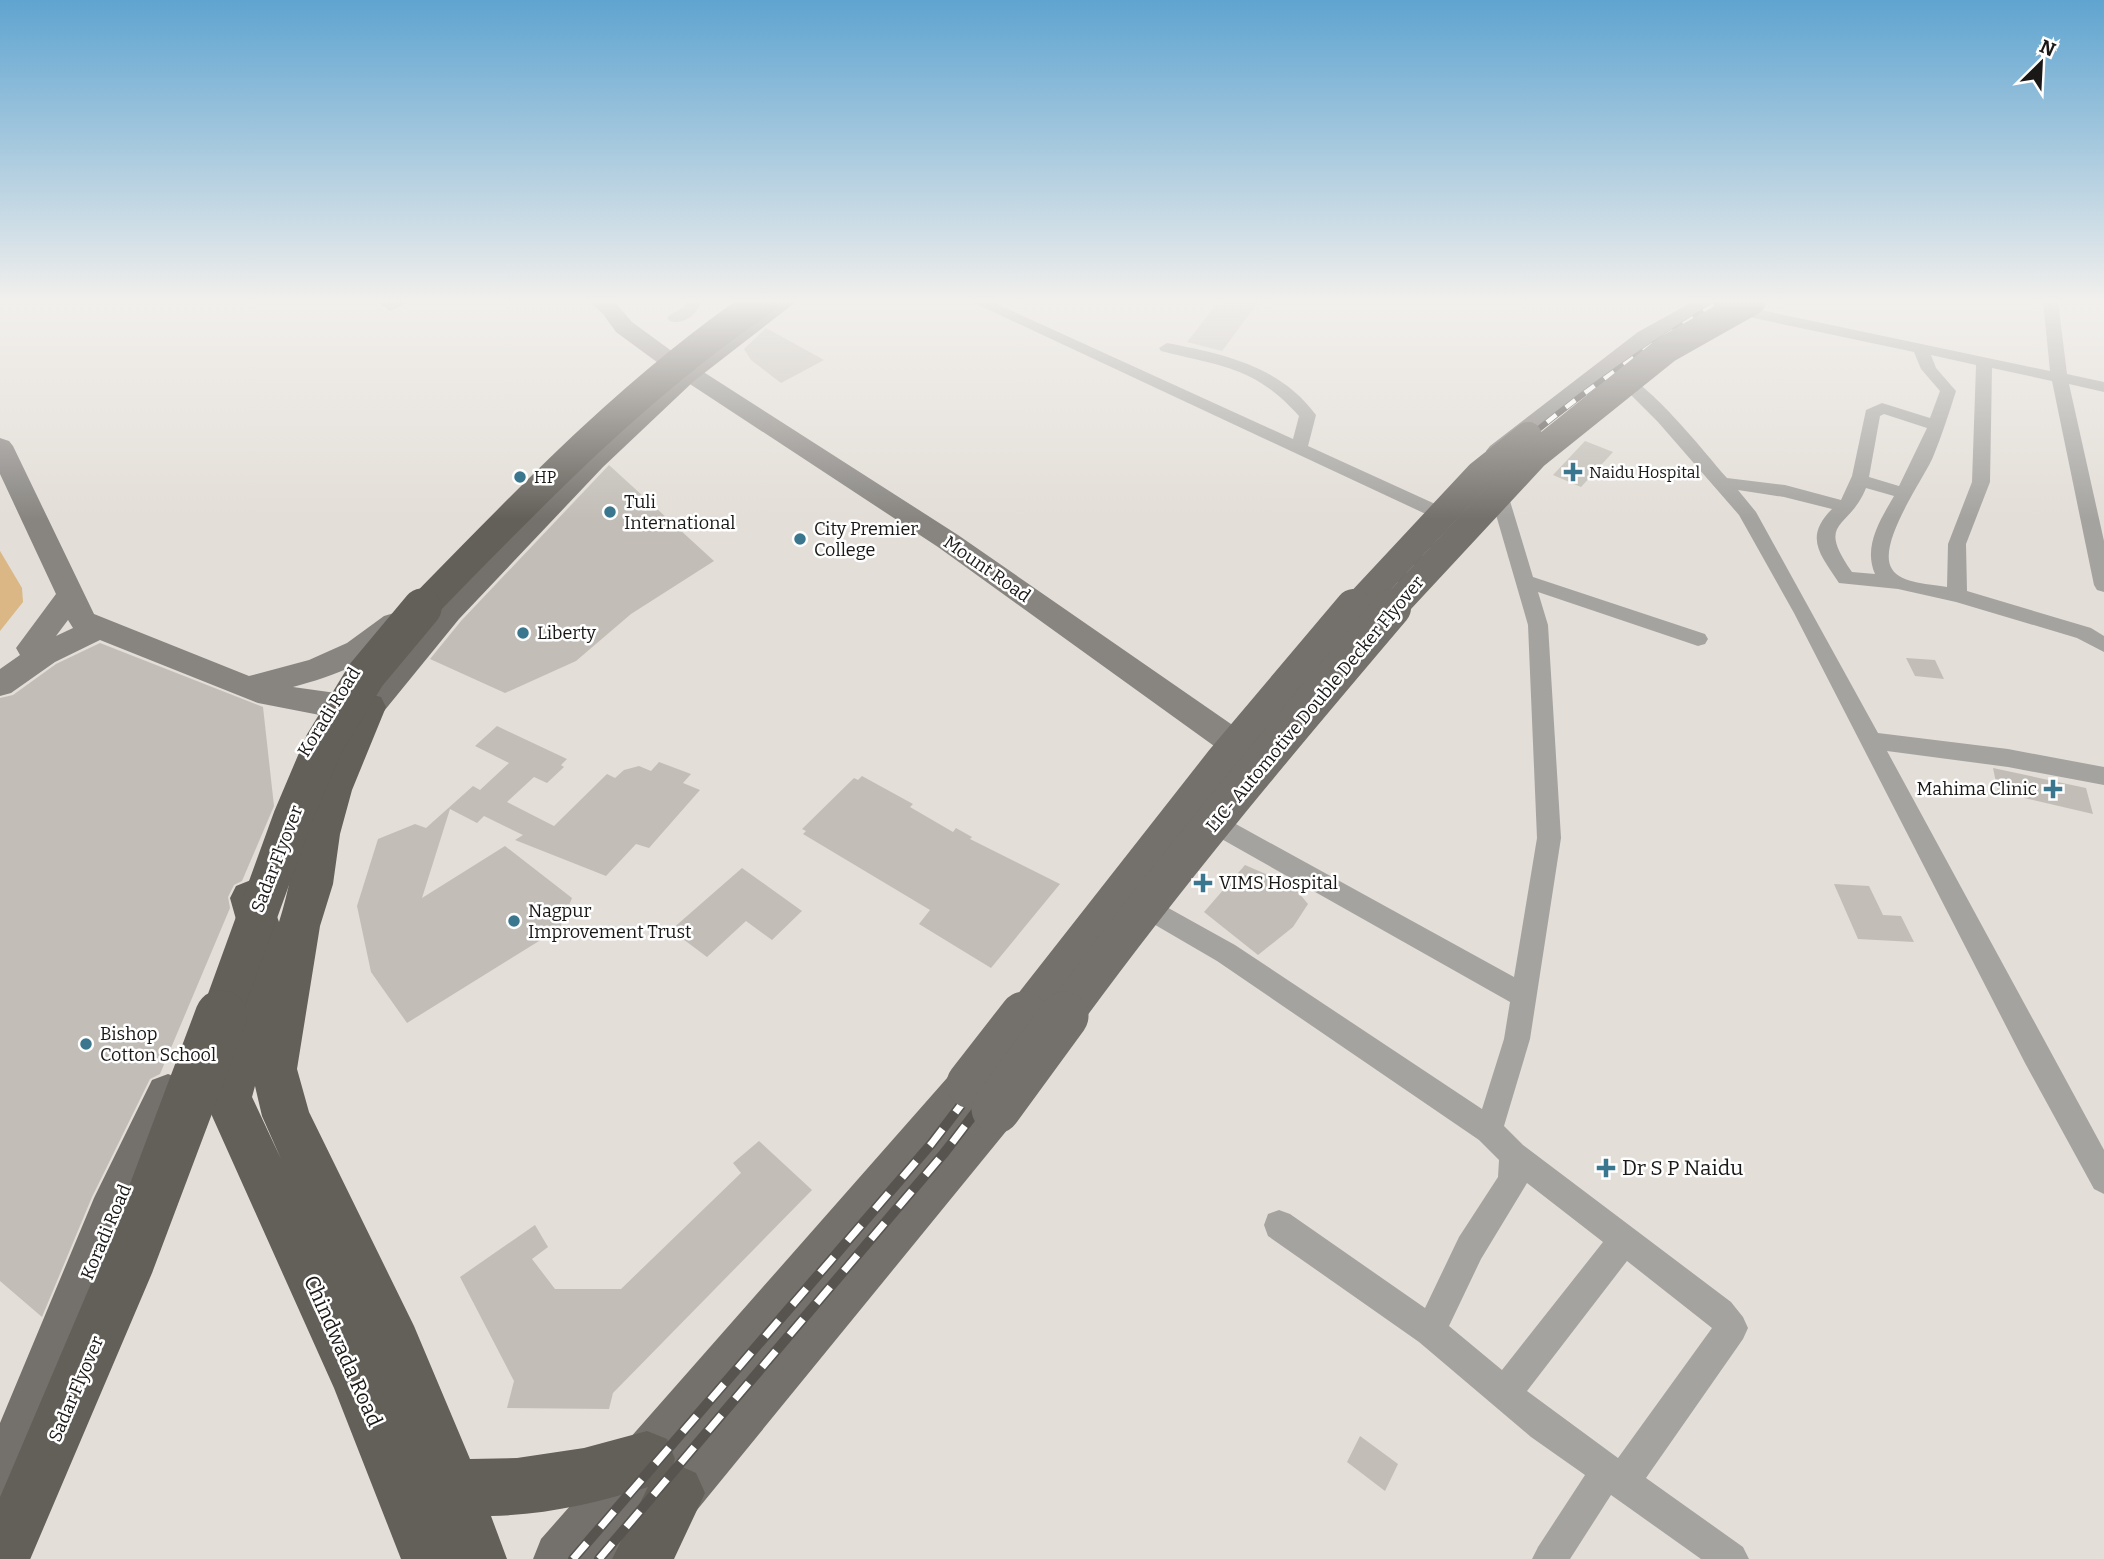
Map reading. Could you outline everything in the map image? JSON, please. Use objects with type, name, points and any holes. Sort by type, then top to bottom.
[{"type":"highway","name":"Sadar Flyover","points":[[2,1559],[119,1285],[197,1083],[281,846],[324,742],[352,695],[389,645],[427,603],[561,469],[666,374]]},
{"type":"highway","name":"Sadar Flyover","points":[[30,1559],[134,1317],[202,1139],[248,982],[337,744],[369,691],[410,638],[543,497],[677,374]]},
{"type":"highway","points":[[267,1131],[274,1069],[299,926],[312,884],[320,834],[333,789],[349,706]]},
{"type":"highway","points":[[249,889],[268,955],[228,1098],[267,1131]]},
{"type":"highway","name":"Chindwada Road","points":[[267,1131],[357,1376],[428,1534],[477,1559]]},
{"type":"highway","points":[[428,1534],[530,1485],[584,1477],[662,1476],[642,1559]]},
{"type":"main road","name":"Koradi Road","points":[[0,1489],[111,1215],[193,1042],[306,744],[349,706],[359,663],[394,623],[570,449],[668,374]]},
{"type":"main road","points":[[0,446],[84,615],[134,642],[248,688],[349,706],[395,670],[478,578],[673,374]]},
{"type":"main road","name":"Mount Road","points":[[704,374],[1278,761]]},
{"type":"main road","points":[[1617,377],[1403,606],[1226,830],[1154,912],[1035,1082],[984,1097],[983,1046],[1360,588],[1511,439],[1617,377],[1624,374]]},
{"type":"main road","name":"LIC- Automotive Double Decker Flyover","points":[[662,1476],[984,1097],[1106,958],[1329,682],[1400,599],[1535,455],[1636,374]]},
{"type":"main road","points":[[0,685],[84,615]]},
{"type":"main road","points":[[0,671],[38,651],[84,615]]},
{"type":"main road","points":[[248,688],[318,668],[358,651],[394,623]]},
{"type":"main road","points":[[38,651],[134,642]]},
{"type":"main road","points":[[561,1559],[662,1476]]},
{"type":"main road","points":[[620,1559],[662,1476]]},
{"type":"street","points":[[1137,374],[1437,512]]},
{"type":"street","points":[[1255,374],[1284,389],[1308,415],[1299,448]]},
{"type":"street","points":[[1899,583],[1885,575],[1878,560],[1883,536],[1924,460],[1948,391],[1933,374]]},
{"type":"street","points":[[1957,595],[1957,544],[1981,482],[1984,374]]},
{"type":"street","points":[[2043,374],[2104,387]]},
{"type":"street","points":[[2059,374],[2101,555],[2104,585]]},
{"type":"street","points":[[1617,377],[1724,483],[1747,512],[1804,613],[2104,1179]]},
{"type":"street","points":[[1936,425],[1882,408],[1872,414],[1853,499],[1831,521],[1825,533],[1825,542],[1846,578],[1899,583],[1957,595],[2084,633],[2104,645]]},
{"type":"street","points":[[1859,480],[1905,494]]},
{"type":"street","points":[[1724,483],[1784,491],[1844,507]]},
{"type":"street","points":[[1489,1130],[1517,1039],[1549,838],[1538,625],[1501,501]]},
{"type":"street","points":[[1525,581],[1698,639]]},
{"type":"street","points":[[1871,740],[2008,758],[2104,776]]},
{"type":"street","points":[[1226,830],[1524,996]]},
{"type":"street","points":[[1154,912],[1226,953],[1489,1130],[1513,1155],[1720,1313],[1732,1328],[1550,1559]]},
{"type":"street","points":[[1430,1331],[1471,1248],[1513,1181],[1513,1155]]},
{"type":"street","points":[[1279,1225],[1430,1331],[1543,1425],[1731,1559]]},
{"type":"street","points":[[1505,1393],[1623,1241]]},
{"type":"shaded area","points":[[0,551],[22,588],[23,602],[0,631]]},
{"type":"building","points":[[769,374],[798,374],[781,383]]},
{"type":"building","points":[[1585,441],[1613,452],[1581,487],[1553,475]]},
{"type":"building","points":[[609,465],[714,561],[631,614],[576,661],[505,693],[430,659],[461,621]]},
{"type":"building","name":"Bishop Cotton School","points":[[100,643],[263,707],[274,806],[242,881],[234,885],[228,897],[230,908],[160,1074],[150,1079],[92,1197],[42,1317],[0,1281],[0,698],[13,695],[56,664]]},
{"type":"building","points":[[1906,658],[1935,660],[1944,679],[1915,676]]},
{"type":"building","points":[[497,726],[567,759],[561,765],[564,767],[547,783],[534,777],[507,802],[554,826],[607,774],[615,778],[624,770],[639,766],[651,771],[659,762],[691,774],[683,783],[700,790],[649,848],[636,844],[606,876],[515,840],[523,835],[484,816],[477,823],[450,809],[422,898],[505,846],[572,898],[560,928],[407,1023],[371,972],[357,906],[378,839],[415,824],[426,828],[473,786],[480,790],[509,763],[475,746]]},
{"type":"building","points":[[1993,768],[2086,788],[2093,814],[1998,792]]},
{"type":"building","points":[[862,776],[913,804],[910,807],[953,832],[956,828],[972,837],[970,839],[1060,884],[991,968],[919,924],[930,910],[803,834],[806,831],[802,829],[854,778],[858,780]]},
{"type":"building","points":[[1245,865],[1293,886],[1308,904],[1293,927],[1258,955],[1204,912]]},
{"type":"building","points":[[742,868],[802,911],[772,940],[746,921],[707,957],[671,930]]},
{"type":"building","points":[[1834,884],[1869,886],[1883,915],[1901,916],[1914,942],[1858,939]]},
{"type":"building","points":[[759,1141],[812,1190],[613,1393],[609,1409],[507,1408],[514,1381],[460,1277],[535,1225],[548,1247],[532,1259],[555,1289],[621,1289],[741,1173],[733,1163]]},
{"type":"building","points":[[1360,1436],[1398,1464],[1385,1491],[1347,1462]]},
{"type":"railway","points":[[1362,610],[1416,547],[1473,487],[1531,435],[1612,374]]},
{"type":"railway","points":[[1375,610],[1430,547]]},
{"type":"railway","points":[[1028,1018],[1290,690],[1363,608]]},
{"type":"railway","points":[[1047,1018],[1301,695],[1377,608]]},
{"type":"railway","points":[[573,1559],[932,1143],[1029,1016]]},
{"type":"railway","points":[[599,1559],[945,1152],[1049,1016]]},
{"type":"place","name":"Naidu Hospital","points":[[1573,472]]},
{"type":"place","name":"HP","points":[[520,477]]},
{"type":"place","name":"Tuli International","points":[[610,512]]},
{"type":"place","name":"City Premier College","points":[[800,539]]},
{"type":"place","name":"Liberty","points":[[523,633]]},
{"type":"place","name":"Mahima Clinic","points":[[2053,789]]},
{"type":"place","name":"VIMS Hospital","points":[[1203,883]]},
{"type":"place","name":"Nagpur Improvement Trust","points":[[514,921]]},
{"type":"place","name":"Bishop Cotton School","points":[[86,1044]]},
{"type":"place","name":"Dr S P Naidu","points":[[1606,1168]]}]
